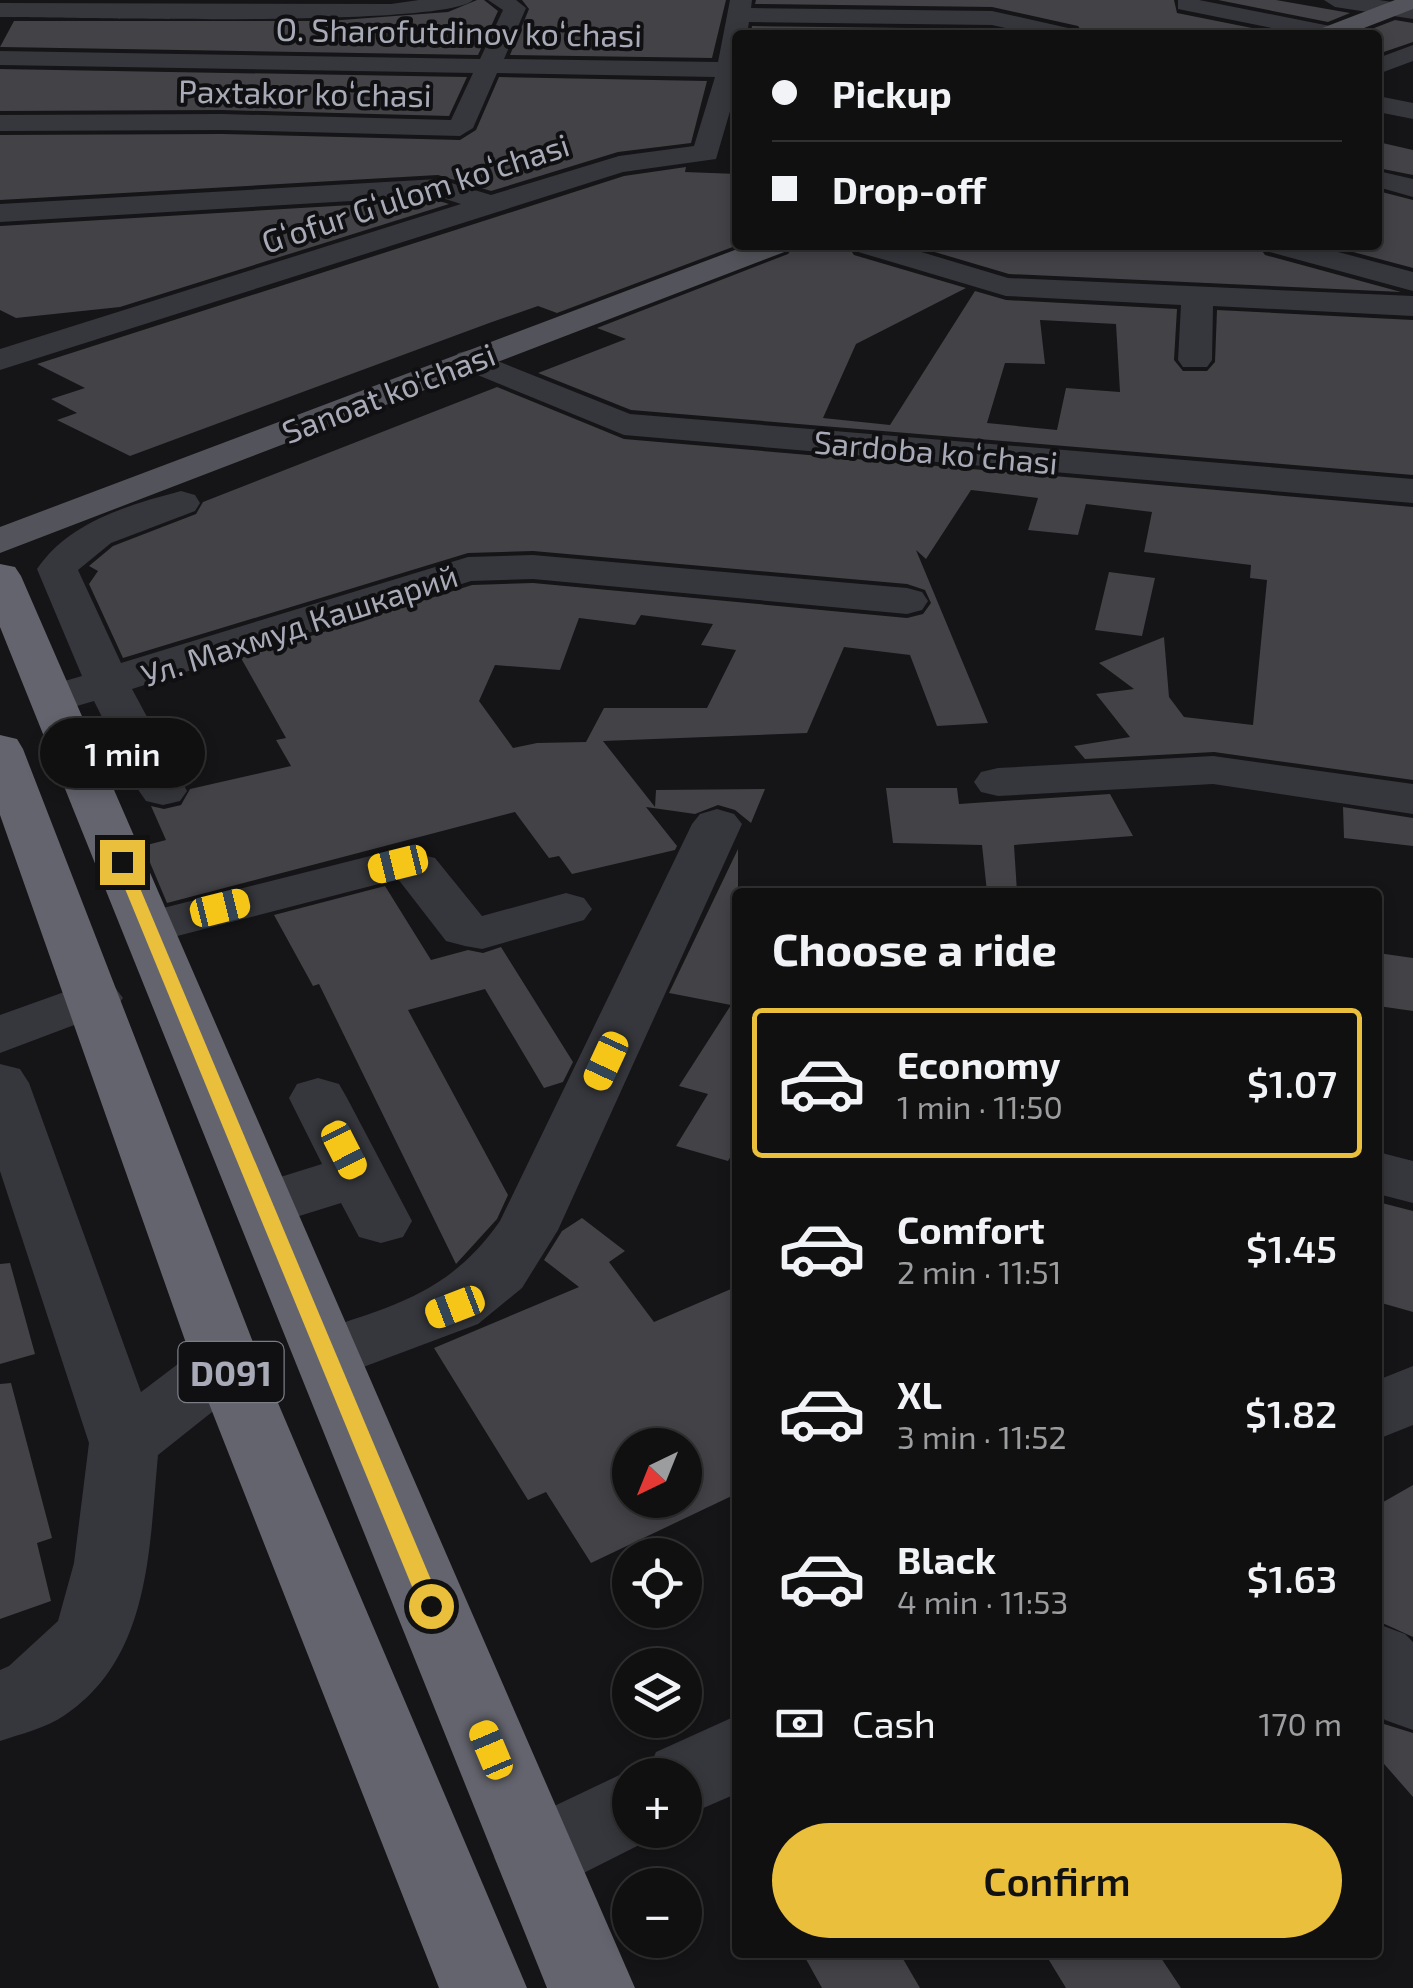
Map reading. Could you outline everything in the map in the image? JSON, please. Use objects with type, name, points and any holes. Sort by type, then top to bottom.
[{"type":"highway","name":"D091","points":[[0,576],[80,692],[150,926],[590,1988]]},
{"type":"highway","name":"D091","points":[[0,749],[227,1363],[483,1988]]},
{"type":"main road","points":[[1340,30],[1406,7]]},
{"type":"main road","name":"Sanoat ko'chasi","points":[[0,542],[763,250]]},
{"type":"street","points":[[430,6],[462,0]]},
{"type":"street","points":[[1335,0],[1406,7]]},
{"type":"street","points":[[0,10],[391,10],[507,4]]},
{"type":"street","name":"Paxtakor koʻchasi","points":[[0,123],[222,122],[460,128],[490,66],[507,4]]},
{"type":"street","points":[[1186,4],[1309,30]]},
{"type":"street","points":[[740,7],[992,18],[1046,30]]},
{"type":"street","points":[[1382,65],[1413,52]]},
{"type":"street","name":"O. Sharofutdinov koʻchasi","points":[[0,58],[732,70]]},
{"type":"street","points":[[1382,68],[1413,74]]},
{"type":"street","name":"Gʻofur Gʻulom koʻchasi","points":[[0,360],[619,164],[706,152],[732,73]]},
{"type":"street","points":[[1382,105],[1413,112]]},
{"type":"street","points":[[438,188],[460,128]]},
{"type":"street","points":[[1382,180],[1413,188]]},
{"type":"street","points":[[0,213],[438,188],[491,205]]},
{"type":"street","points":[[883,250],[1006,287],[1413,306]]},
{"type":"street","points":[[1295,250],[1413,282]]},
{"type":"street","points":[[1195,360],[1196,296]]},
{"type":"street","name":"Sardoba koʻchasi","points":[[470,360],[624,424],[1413,491]]},
{"type":"street","points":[[163,790],[80,692],[57,569],[74,548],[92,537],[181,503]]},
{"type":"street","name":"Ул. Махмуд Кашкарий","points":[[80,692],[468,569],[532,567],[907,601]]},
{"type":"street","points":[[998,782],[1212,770],[1413,799]]},
{"type":"street","points":[[326,1355],[455,1307],[499,1271],[526,1230],[717,824]]},
{"type":"street","points":[[150,926],[398,864],[417,868],[465,930],[482,933],[566,910]]},
{"type":"street","points":[[0,1035],[94,998]]},
{"type":"street","points":[[0,1083],[124,1443],[112,1564],[90,1639],[37,1692],[0,1706]]},
{"type":"street","points":[[264,1205],[369,1198],[318,1098]]},
{"type":"street","points":[[1382,1174],[1413,1182]]},
{"type":"street","points":[[124,1443],[227,1363]]},
{"type":"street","points":[[1382,1410],[1413,1393]]},
{"type":"street","points":[[1382,1662],[1413,1695]]},
{"type":"street","points":[[702,1769],[732,1754]]},
{"type":"street","points":[[536,1858],[612,1818]]},
{"type":"building","points":[[484,0],[498,11],[478,55],[0,47],[14,21],[328,21],[448,12]]},
{"type":"building","points":[[522,0],[726,0],[712,58],[510,55],[529,9]]},
{"type":"building","points":[[756,0],[1174,0],[1177,13],[1262,30],[1081,30],[1078,26],[992,7],[755,4]]},
{"type":"building","points":[[1218,0],[1276,0],[1350,13],[1328,22]]},
{"type":"building","points":[[1395,20],[1413,23],[1413,42],[1382,53],[1382,30],[1369,30]]},
{"type":"building","points":[[752,26],[997,30],[752,30]]},
{"type":"building","points":[[0,69],[467,77],[449,116],[222,110],[0,111]]},
{"type":"building","points":[[499,77],[707,81],[691,143],[618,152],[491,191],[438,175],[0,200],[0,135],[222,134],[460,140],[476,130]]},
{"type":"building","points":[[1382,143],[1413,150],[1413,175],[1382,169]]},
{"type":"building","points":[[686,167],[685,172],[732,174],[732,247],[557,313],[538,306],[130,456],[57,420],[77,413],[51,399],[85,388],[37,364],[624,176]]},
{"type":"building","points":[[1382,192],[1413,200],[1413,268],[1346,250],[1382,250]]},
{"type":"building","points":[[436,200],[449,204],[120,307],[16,318],[0,310],[0,226]]},
{"type":"building","points":[[791,250],[850,250],[854,255],[966,288],[856,344],[823,418],[890,425],[975,291],[1006,300],[1177,309],[1174,360],[1183,371],[1207,371],[1215,362],[1217,310],[1413,320],[1413,475],[631,410],[538,373],[626,339],[597,328]],"holes":[[[1040,320],[1116,324],[1120,392],[1066,388],[1057,430],[987,423],[1005,363],[1045,364]]]},
{"type":"building","points":[[928,250],[1262,250],[1265,255],[1401,292],[1009,274]]},
{"type":"building","points":[[497,387],[624,439],[1413,507],[1413,780],[1214,752],[1085,759],[1074,746],[1130,737],[1096,694],[1134,689],[1099,663],[1164,637],[1169,697],[1184,717],[1253,725],[1267,580],[1250,578],[1251,565],[1144,552],[1152,512],[1086,504],[1078,535],[1028,530],[1038,498],[971,490],[926,559],[916,550],[988,723],[937,726],[910,655],[844,647],[807,733],[603,741],[655,807],[656,790],[765,789],[751,823],[735,810],[718,805],[695,814],[646,807],[677,846],[675,850],[572,874],[559,856],[549,858],[515,812],[167,903],[143,846],[166,840],[151,806],[164,809],[181,805],[190,789],[291,766],[276,740],[286,738],[241,658],[472,585],[533,583],[907,618],[923,614],[931,603],[925,590],[907,584],[533,551],[468,553],[123,658],[89,584],[98,571],[89,566],[113,546],[196,514],[203,502]],"holes":[[[641,615],[713,624],[701,645],[736,650],[707,708],[604,708],[586,742],[537,743],[513,748],[479,701],[495,665],[560,670],[579,618],[635,625]]]},
{"type":"building","points":[[1109,572],[1155,578],[1142,636],[1095,630]]},
{"type":"building","points":[[886,788],[957,788],[959,804],[1110,794],[1133,836],[1014,845],[1017,888],[987,888],[982,845],[893,843]]},
{"type":"building","points":[[1343,807],[1413,818],[1413,846],[1344,838]]},
{"type":"building","points":[[738,849],[738,888],[732,888],[732,1155],[728,1161],[676,1146],[708,1094],[679,1086],[731,1005],[669,993]]},
{"type":"building","points":[[385,886],[431,960],[468,950],[483,953],[501,947],[573,1062],[563,1082],[544,1088],[485,989],[408,1010],[508,1195],[497,1219],[456,1264],[319,984],[313,986],[274,915]]},
{"type":"building","points":[[1382,954],[1413,958],[1413,1011],[1382,1007]]},
{"type":"building","points":[[1382,1203],[1413,1211],[1413,1312],[1382,1303]]},
{"type":"building","points":[[582,1218],[625,1251],[609,1262],[654,1322],[732,1289],[732,1496],[702,1510],[702,1428],[612,1428],[612,1518],[686,1518],[644,1538],[612,1538],[612,1553],[591,1563],[546,1492],[528,1500],[434,1348],[579,1287],[544,1260],[562,1231]]},
{"type":"building","points":[[10,1263],[35,1354],[0,1364],[0,1264]]},
{"type":"building","points":[[11,1383],[52,1538],[37,1543],[51,1601],[0,1619],[0,1384]]},
{"type":"building","points":[[1413,1485],[1413,1637],[1382,1623],[1382,1503]]},
{"type":"building","points":[[1382,1721],[1413,1733],[1413,1797],[1382,1762]]},
{"type":"building","points":[[805,1958],[902,1958],[920,1988],[822,1988]]},
{"type":"building","points":[[1048,1958],[1161,1958],[1181,1988],[1066,1988]]},
{"type":"route","points":[[122,862],[431,1606]]}]
